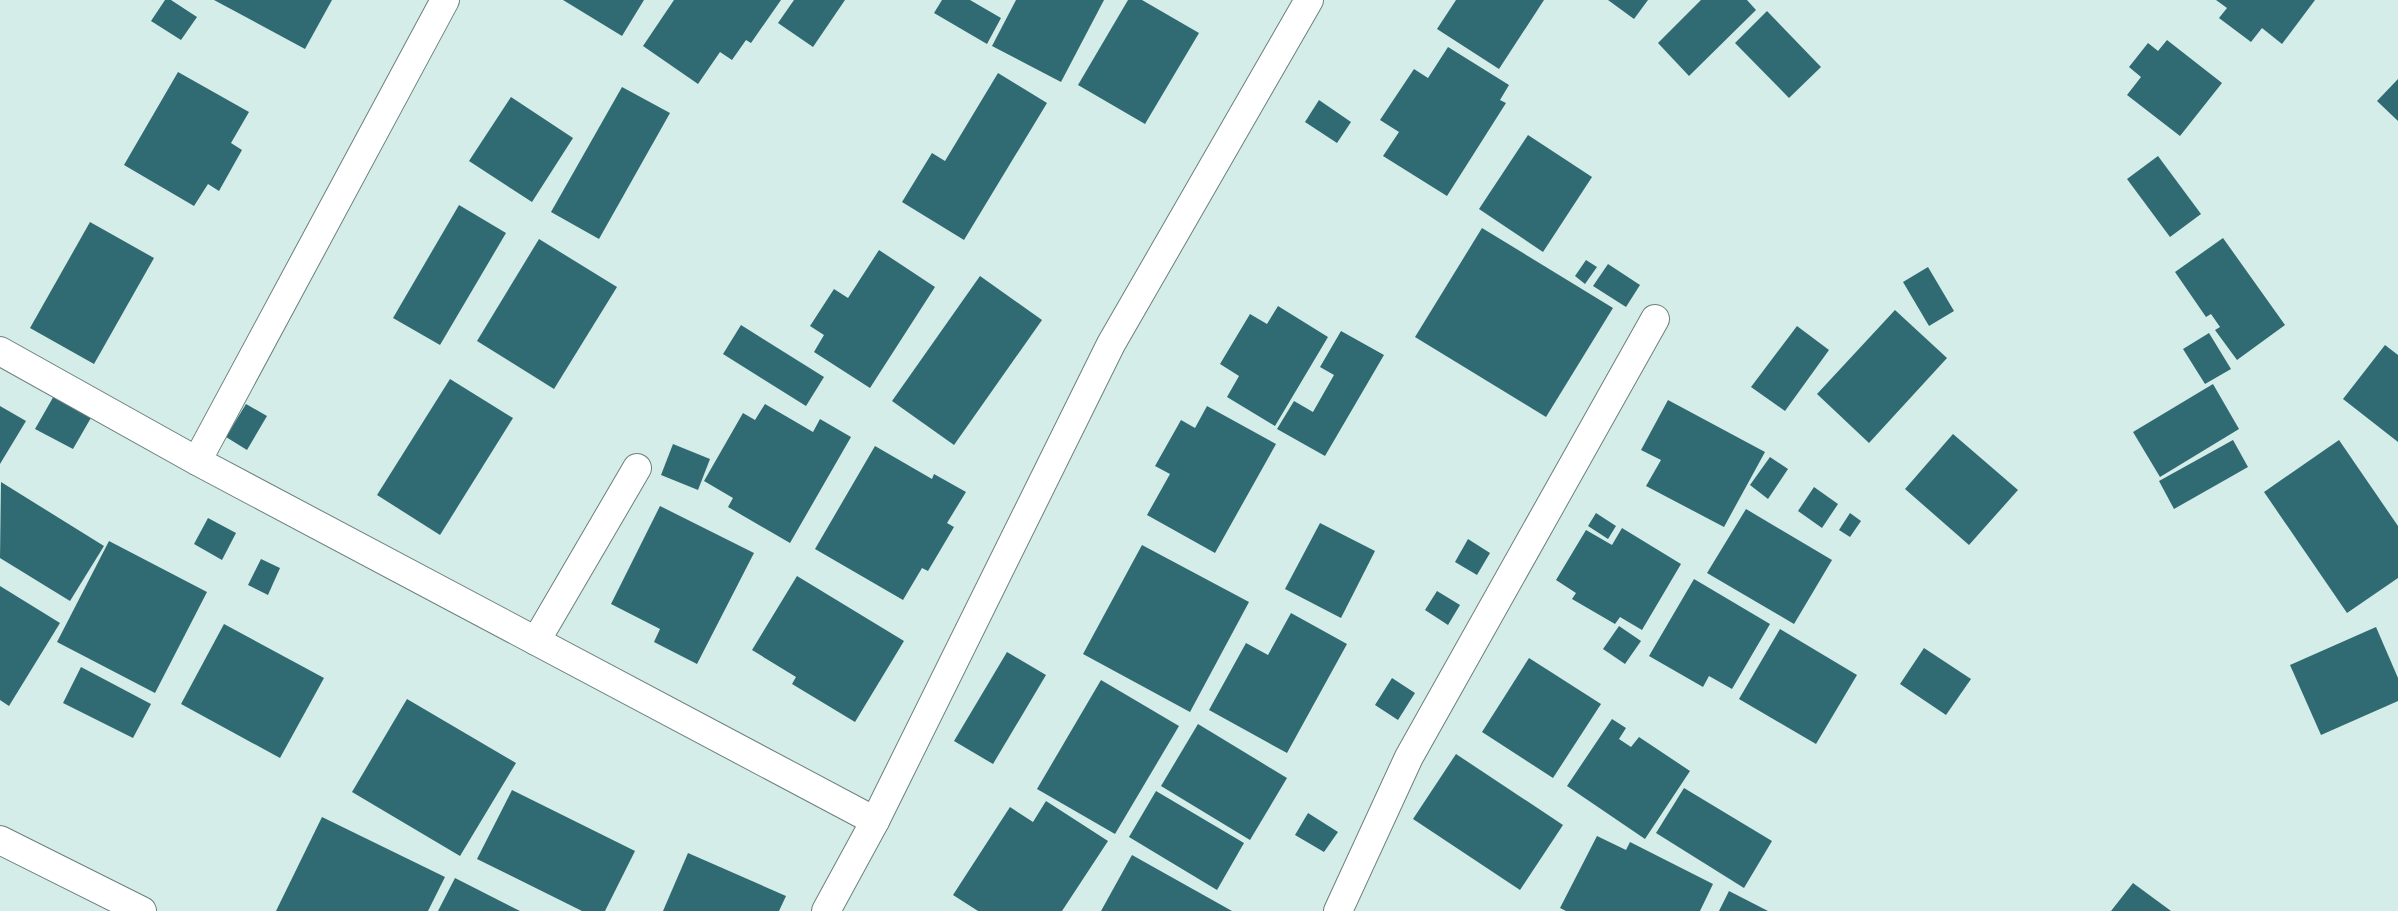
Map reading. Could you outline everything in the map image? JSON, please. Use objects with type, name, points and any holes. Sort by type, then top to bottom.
[{"type":"street","points":[[197,460],[445,0]]},
{"type":"street","points":[[826,911],[875,821],[1111,344],[1309,0]]},
{"type":"street","points":[[1338,911],[1409,757],[1655,319]]},
{"type":"street","points":[[0,351],[197,460],[875,821]]},
{"type":"street","points":[[536,641],[637,468]]},
{"type":"street","points":[[0,840],[142,911]]},
{"type":"building","points":[[165,0],[171,0],[197,17],[181,40],[151,21]]},
{"type":"building","points":[[214,0],[332,0],[305,49]]},
{"type":"building","points":[[563,0],[644,0],[622,36]]},
{"type":"building","points":[[674,0],[781,0],[751,43],[746,40],[732,60],[720,52],[698,84],[643,46]]},
{"type":"building","points":[[794,0],[845,0],[813,47],[778,23]]},
{"type":"building","points":[[942,0],[970,0],[1001,18],[987,44],[934,13]]},
{"type":"building","points":[[1016,0],[1104,0],[1061,82],[992,46]]},
{"type":"building","points":[[1128,0],[1142,0],[1199,33],[1145,124],[1078,85]]},
{"type":"building","points":[[1456,0],[1544,0],[1499,69],[1437,29]]},
{"type":"building","points":[[1608,0],[1648,0],[1634,19]]},
{"type":"building","points":[[1701,0],[1747,0],[1756,10],[1689,76],[1658,43]]},
{"type":"building","points":[[2216,0],[2315,0],[2282,44],[2262,28],[2251,42],[2219,18],[2227,8]]},
{"type":"building","points":[[1767,11],[1821,67],[1789,98],[1735,43]]},
{"type":"building","points":[[2167,40],[2222,83],[2180,136],[2127,95],[2141,77],[2129,67],[2148,43],[2158,51]]},
{"type":"building","points":[[1448,47],[1509,85],[1500,100],[1506,103],[1447,196],[1383,156],[1399,132],[1380,120],[1414,69],[1428,78]]},
{"type":"building","points":[[178,72],[249,112],[231,143],[242,150],[219,191],[208,184],[194,206],[124,165]]},
{"type":"building","points":[[998,73],[1047,103],[964,240],[902,202],[932,153],[945,161]]},
{"type":"building","points":[[2398,79],[2398,121],[2377,101]]},
{"type":"building","points":[[622,87],[670,113],[599,239],[551,212]]},
{"type":"building","points":[[511,97],[573,138],[532,202],[469,161]]},
{"type":"building","points":[[1319,100],[1351,122],[1337,143],[1305,122]]},
{"type":"building","points":[[1528,135],[1592,177],[1543,252],[1479,209]]},
{"type":"building","points":[[2158,156],[2201,214],[2170,237],[2127,179]]},
{"type":"building","points":[[459,205],[506,233],[440,345],[393,318]]},
{"type":"building","points":[[90,222],[154,258],[94,364],[30,328]]},
{"type":"building","points":[[1482,228],[1613,308],[1546,417],[1415,337]]},
{"type":"building","points":[[2223,238],[2285,325],[2237,360],[2215,330],[2220,327],[2211,314],[2206,317],[2175,272]]},
{"type":"building","points":[[539,239],[617,287],[554,389],[477,341]]},
{"type":"building","points":[[879,250],[935,287],[870,388],[814,352],[824,335],[810,326],[834,289],[848,298]]},
{"type":"building","points":[[1586,260],[1597,267],[1585,284],[1575,276]]},
{"type":"building","points":[[1608,264],[1640,285],[1626,307],[1593,286]]},
{"type":"building","points":[[1928,267],[1954,311],[1929,326],[1903,282]]},
{"type":"building","points":[[980,276],[1042,320],[954,445],[892,401]]},
{"type":"building","points":[[1278,306],[1328,337],[1275,426],[1227,397],[1239,376],[1220,364],[1250,314],[1267,324]]},
{"type":"building","points":[[1895,310],[1947,358],[1869,443],[1817,394]]},
{"type":"building","points":[[741,325],[824,377],[806,406],[723,354]]},
{"type":"building","points":[[1797,326],[1829,350],[1785,411],[1751,387]]},
{"type":"building","points":[[1341,331],[1384,355],[1325,456],[1277,429],[1294,401],[1313,412],[1334,375],[1320,367]]},
{"type":"building","points":[[2209,333],[2231,369],[2205,384],[2183,349]]},
{"type":"building","points":[[2385,345],[2398,355],[2398,442],[2343,399]]},
{"type":"building","points":[[450,379],[513,418],[440,535],[377,495]]},
{"type":"building","points":[[2213,384],[2239,429],[2160,477],[2133,432]]},
{"type":"building","points":[[55,394],[92,416],[73,449],[35,429]]},
{"type":"building","points":[[1668,400],[1765,452],[1724,527],[1646,486],[1661,460],[1641,450]]},
{"type":"building","points":[[246,404],[267,416],[247,450],[226,437]]},
{"type":"building","points":[[765,404],[813,432],[820,419],[851,437],[790,543],[728,507],[733,498],[704,481],[743,413],[755,420]]},
{"type":"building","points":[[0,406],[26,421],[0,464]]},
{"type":"building","points":[[1207,406],[1276,444],[1215,553],[1147,515],[1170,474],[1155,466],[1181,420],[1195,428]]},
{"type":"building","points":[[1953,434],[2018,490],[1969,545],[1905,489]]},
{"type":"building","points":[[2233,440],[2248,467],[2174,509],[2159,481]]},
{"type":"building","points":[[2339,440],[2398,526],[2398,578],[2347,613],[2264,492]]},
{"type":"building","points":[[673,444],[710,459],[698,490],[661,475]]},
{"type":"building","points":[[875,446],[932,479],[934,474],[966,492],[947,523],[954,527],[928,571],[922,568],[903,600],[815,549]]},
{"type":"building","points":[[1770,457],[1788,469],[1768,499],[1750,485]]},
{"type":"building","points":[[1,482],[104,546],[70,601],[0,558]]},
{"type":"building","points":[[1814,487],[1838,504],[1822,528],[1798,511]]},
{"type":"building","points":[[660,506],[754,553],[697,664],[654,642],[660,629],[611,604]]},
{"type":"building","points":[[1746,509],[1832,560],[1794,624],[1707,573]]},
{"type":"building","points":[[1596,513],[1616,526],[1608,539],[1588,526]]},
{"type":"building","points":[[1850,513],[1861,521],[1850,537],[1839,530]]},
{"type":"building","points":[[208,518],[236,533],[222,560],[194,544]]},
{"type":"building","points":[[1320,523],[1375,551],[1341,618],[1285,589]]},
{"type":"building","points":[[1622,528],[1681,564],[1642,630],[1620,617],[1615,624],[1572,599],[1576,593],[1556,580],[1586,530],[1612,545]]},
{"type":"building","points":[[1468,539],[1490,553],[1477,575],[1455,562]]},
{"type":"building","points":[[109,541],[207,592],[155,693],[57,642]]},
{"type":"building","points":[[1142,545],[1249,602],[1190,712],[1083,654]]},
{"type":"building","points":[[261,559],[280,568],[268,595],[248,585]]},
{"type":"building","points":[[797,576],[904,641],[855,722],[792,684],[796,677],[752,650]]},
{"type":"building","points":[[1694,579],[1770,624],[1732,689],[1709,676],[1703,687],[1649,656]]},
{"type":"building","points":[[0,586],[60,623],[9,706],[0,700]]},
{"type":"building","points":[[1437,591],[1460,605],[1448,625],[1425,610]]},
{"type":"building","points":[[1291,613],[1347,644],[1287,753],[1209,710],[1246,643],[1268,655]]},
{"type":"building","points":[[224,624],[324,678],[280,758],[181,704]]},
{"type":"building","points":[[1619,626],[1641,641],[1625,664],[1603,649]]},
{"type":"building","points":[[2376,627],[2398,678],[2398,701],[2321,735],[2290,665]]},
{"type":"building","points":[[1780,629],[1857,675],[1816,744],[1739,699]]},
{"type":"building","points":[[1924,648],[1971,679],[1946,715],[1900,684]]},
{"type":"building","points":[[1007,652],[1046,675],[993,764],[954,741]]},
{"type":"building","points":[[1529,658],[1601,704],[1553,778],[1482,732]]},
{"type":"building","points":[[81,667],[151,704],[133,738],[63,703]]},
{"type":"building","points":[[1392,678],[1415,693],[1398,720],[1375,705]]},
{"type":"building","points":[[1101,680],[1179,726],[1115,834],[1037,789]]},
{"type":"building","points":[[407,699],[516,763],[460,856],[352,792]]},
{"type":"building","points":[[1612,719],[1626,728],[1619,739],[1631,747],[1639,737],[1690,771],[1645,839],[1567,786]]},
{"type":"building","points":[[1198,724],[1287,778],[1250,840],[1161,786]]},
{"type":"building","points":[[1456,754],[1563,825],[1520,890],[1413,819]]},
{"type":"building","points":[[1684,788],[1772,841],[1744,888],[1656,833]]},
{"type":"building","points":[[512,790],[635,851],[605,911],[582,911],[477,859]]},
{"type":"building","points":[[1156,791],[1244,843],[1217,890],[1129,837]]},
{"type":"building","points":[[1046,801],[1108,841],[1062,911],[978,911],[953,895],[1010,807],[1033,822]]},
{"type":"building","points":[[1308,813],[1338,832],[1324,852],[1295,835]]},
{"type":"building","points":[[322,817],[445,877],[428,911],[276,911]]},
{"type":"building","points":[[1597,836],[1626,850],[1630,842],[1713,884],[1700,911],[1566,911],[1560,908]]},
{"type":"building","points":[[688,853],[786,896],[779,911],[663,911]]},
{"type":"building","points":[[1132,855],[1232,911],[1101,911]]},
{"type":"building","points":[[455,878],[520,911],[438,911]]},
{"type":"building","points":[[2133,883],[2171,911],[2111,911]]},
{"type":"building","points":[[1729,891],[1768,911],[1719,911]]}]
